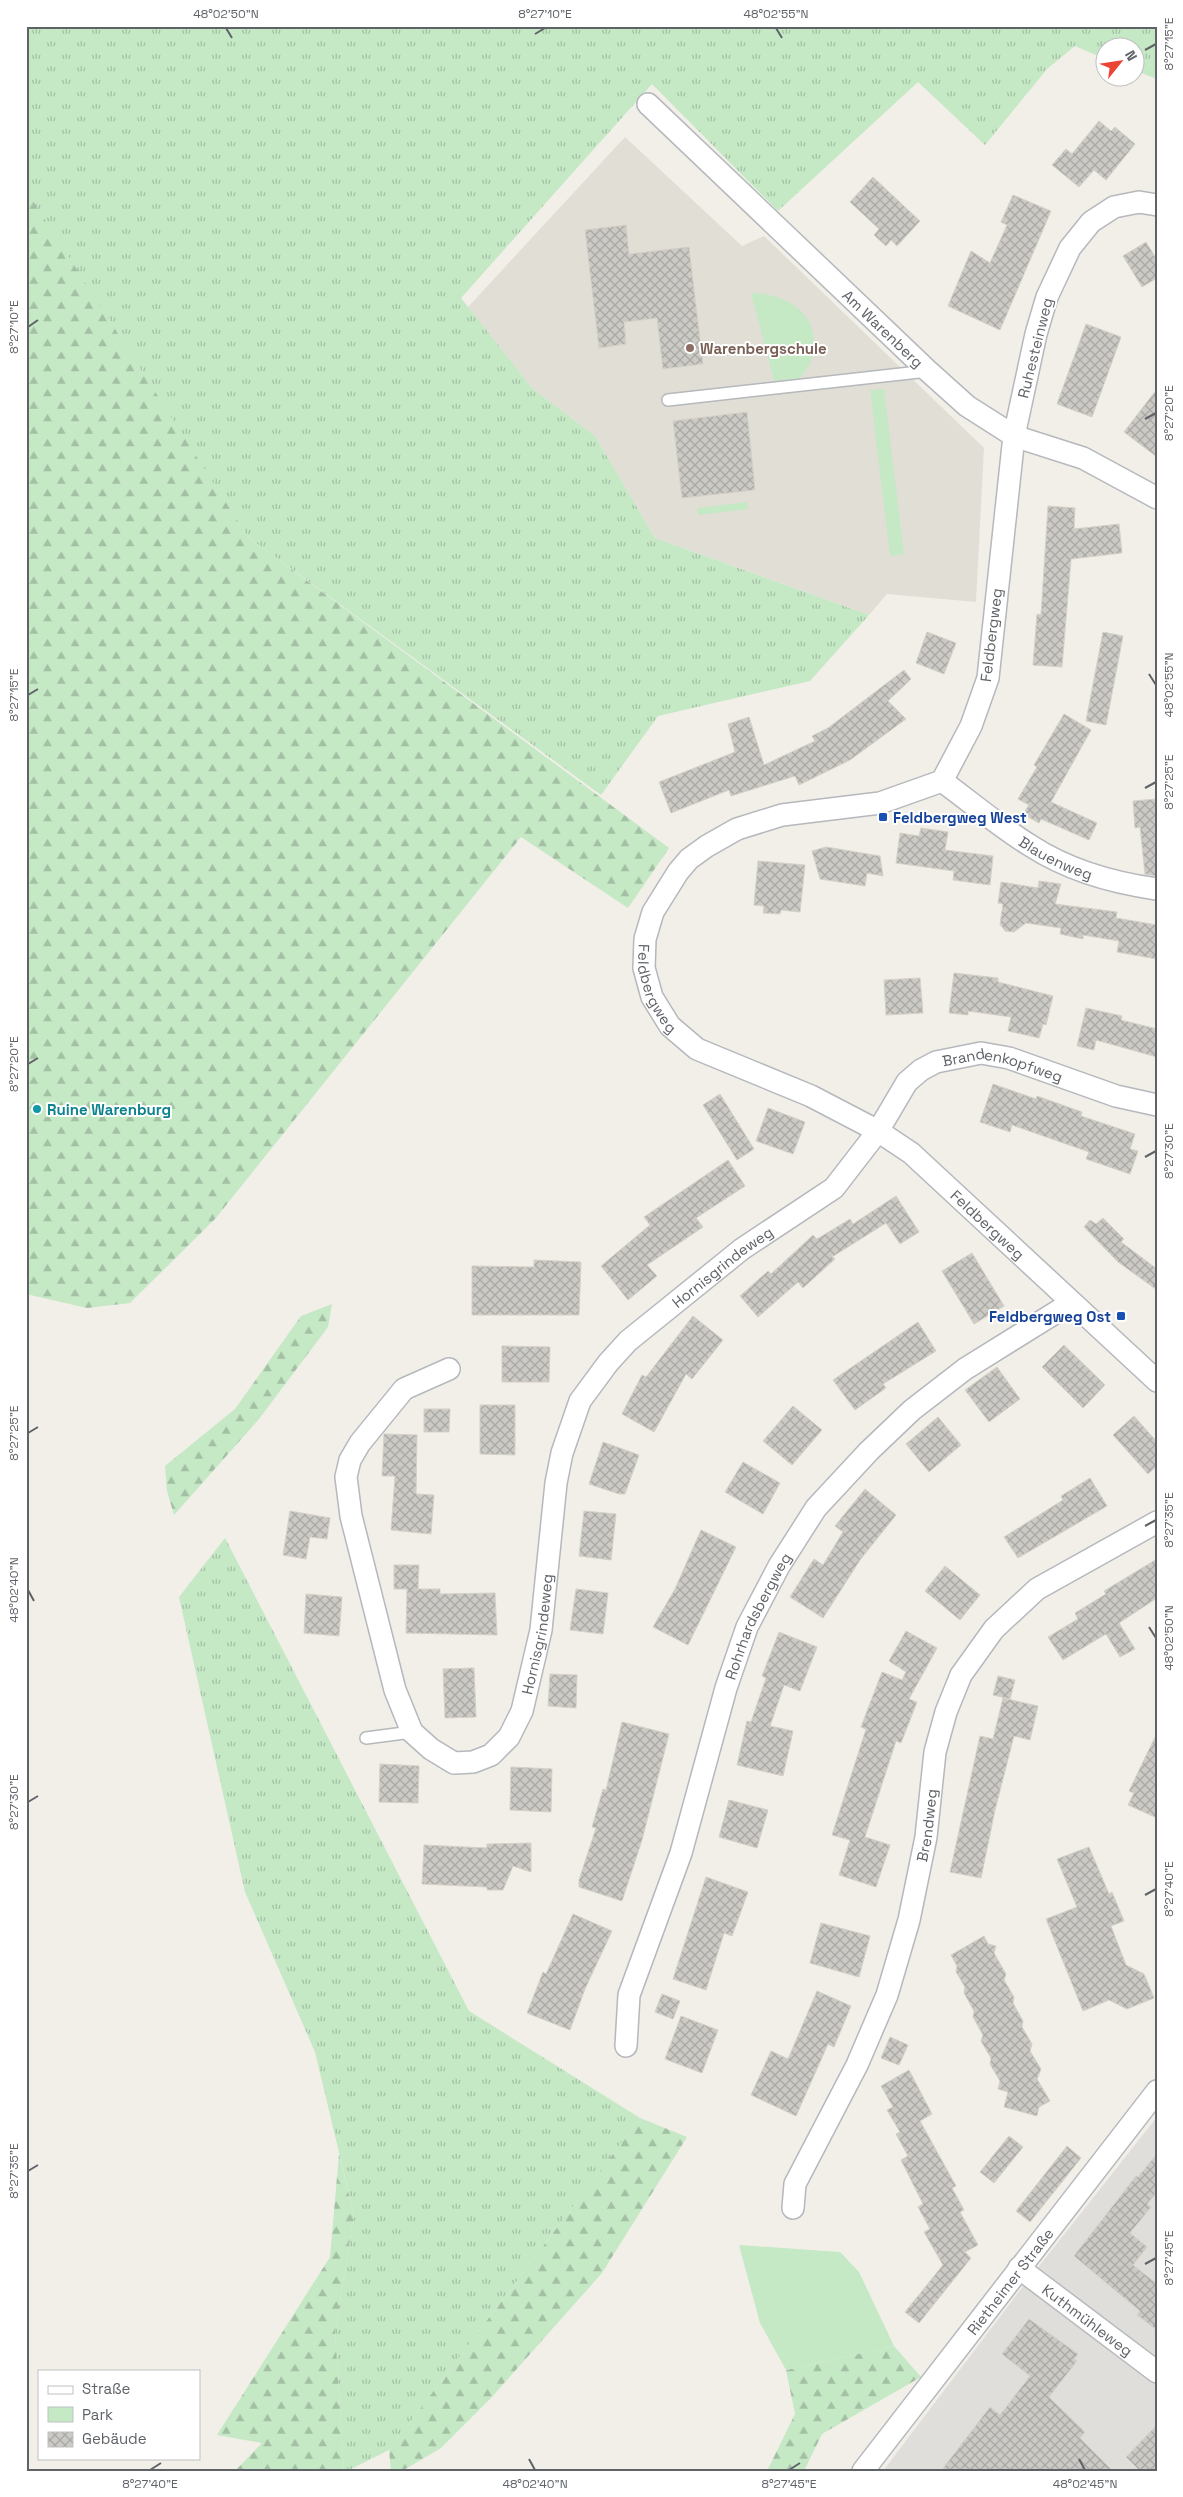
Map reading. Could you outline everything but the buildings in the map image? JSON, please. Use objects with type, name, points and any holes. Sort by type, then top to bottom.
[{"type":"street","name":"Am Warenberg","points":[[648,104],[967,406],[1014,436],[1083,458],[1157,498]]},
{"type":"street","name":"Ruhesteinweg","points":[[1014,436],[1036,334],[1048,297],[1070,248],[1091,222],[1114,207],[1140,202],[1157,205]]},
{"type":"street","name":"Feldbergweg","points":[[1014,436],[988,678],[971,726],[942,781],[880,803],[782,815],[736,829],[701,850],[678,872],[653,912],[644,939],[644,968],[652,996],[670,1026],[697,1049],[811,1096],[878,1131],[911,1153],[1157,1381]]},
{"type":"street","name":"Blauenweg","points":[[942,781],[1032,847],[1082,871],[1130,885],[1157,889]]},
{"type":"street","name":"Brandenkopfweg","points":[[878,1131],[907,1082],[921,1070],[936,1062],[981,1053],[1009,1058],[1116,1096],[1157,1105]]},
{"type":"street","name":"Hornisgrindeweg","points":[[449,1369],[404,1389],[360,1443],[350,1460],[346,1477],[351,1516],[395,1690],[412,1732],[431,1749],[454,1763],[473,1762],[490,1755],[509,1737],[522,1711],[541,1630],[556,1483],[562,1453],[580,1401],[608,1363],[628,1342],[742,1249],[834,1188],[878,1131]]},
{"type":"street","name":"Rohrhardsbergweg","points":[[626,2046],[629,1995],[681,1852],[726,1688],[747,1627],[779,1566],[816,1508],[869,1451],[912,1410],[965,1368],[1071,1303]]},
{"type":"street","name":"Brendweg","points":[[793,2208],[795,2184],[858,2065],[887,1995],[909,1920],[926,1837],[935,1752],[946,1712],[961,1675],[994,1629],[1037,1589],[1157,1522]]},
{"type":"street","name":"Rietheimer Straße","points":[[863,2471],[926,2393],[1019,2268],[1157,2091]]},
{"type":"street","name":"Kuthmühleweg","points":[[1019,2268],[1157,2372]]},
{"type":"lane","points":[[668,400],[928,371]]},
{"type":"lane","points":[[366,1738],[412,1732]]},
{"type":"shaded area","name":"Warenbergschule","points":[[625,137],[742,246],[764,236],[984,448],[976,602],[887,594],[869,615],[655,538],[595,436],[532,388],[468,307]]},
{"type":"shaded area","points":[[1157,2117],[1157,2471],[883,2471],[1021,2289]]},
{"type":"green space","points":[[26,26],[1157,26],[1157,79],[1146,75],[1146,38],[1096,38],[1096,55],[1075,46],[1047,69],[985,145],[918,82],[778,211],[652,84],[461,298],[532,388],[595,436],[655,538],[869,615],[810,681],[658,716],[601,795],[248,537],[26,194]]},
{"type":"green space","points":[[26,190],[248,537],[669,848],[628,908],[521,837],[215,1219],[130,1303],[87,1308],[26,1294]]},
{"type":"green space","points":[[751,293],[765,294],[791,303],[801,311],[808,321],[813,332],[814,346],[810,363],[800,378],[774,381]]},
{"type":"green space","points":[[884,389],[904,554],[890,556],[870,390]]},
{"type":"green space","points":[[747,502],[748,509],[698,515],[697,508]]},
{"type":"green space","points":[[332,1304],[328,1327],[259,1419],[174,1515],[167,1491],[165,1466],[235,1409],[301,1316]]},
{"type":"green space","points":[[225,1538],[469,2011],[640,2118],[389,2450],[347,2471],[344,2471],[335,2332],[354,2215],[315,2052],[245,1892],[179,1597]]},
{"type":"green space","points":[[640,2118],[687,2137],[602,2273],[490,2399],[441,2448],[402,2471],[391,2471],[389,2450]]},
{"type":"green space","points":[[339,2154],[354,2215],[335,2332],[344,2471],[235,2471],[262,2443],[217,2435],[330,2257]]},
{"type":"green space","points":[[739,2245],[840,2252],[859,2272],[894,2346],[786,2370],[760,2323]]},
{"type":"green space","points":[[894,2346],[921,2377],[822,2434],[804,2471],[767,2471],[795,2414],[786,2370]]},
{"type":"place","name":"Warenbergschule","points":[[690,348]]},
{"type":"place","name":"Feldbergweg West","points":[[883,817]]},
{"type":"place","name":"Ruine Warenburg","points":[[37,1109]]},
{"type":"place","name":"Feldbergweg Ost","points":[[1121,1316]]}]
